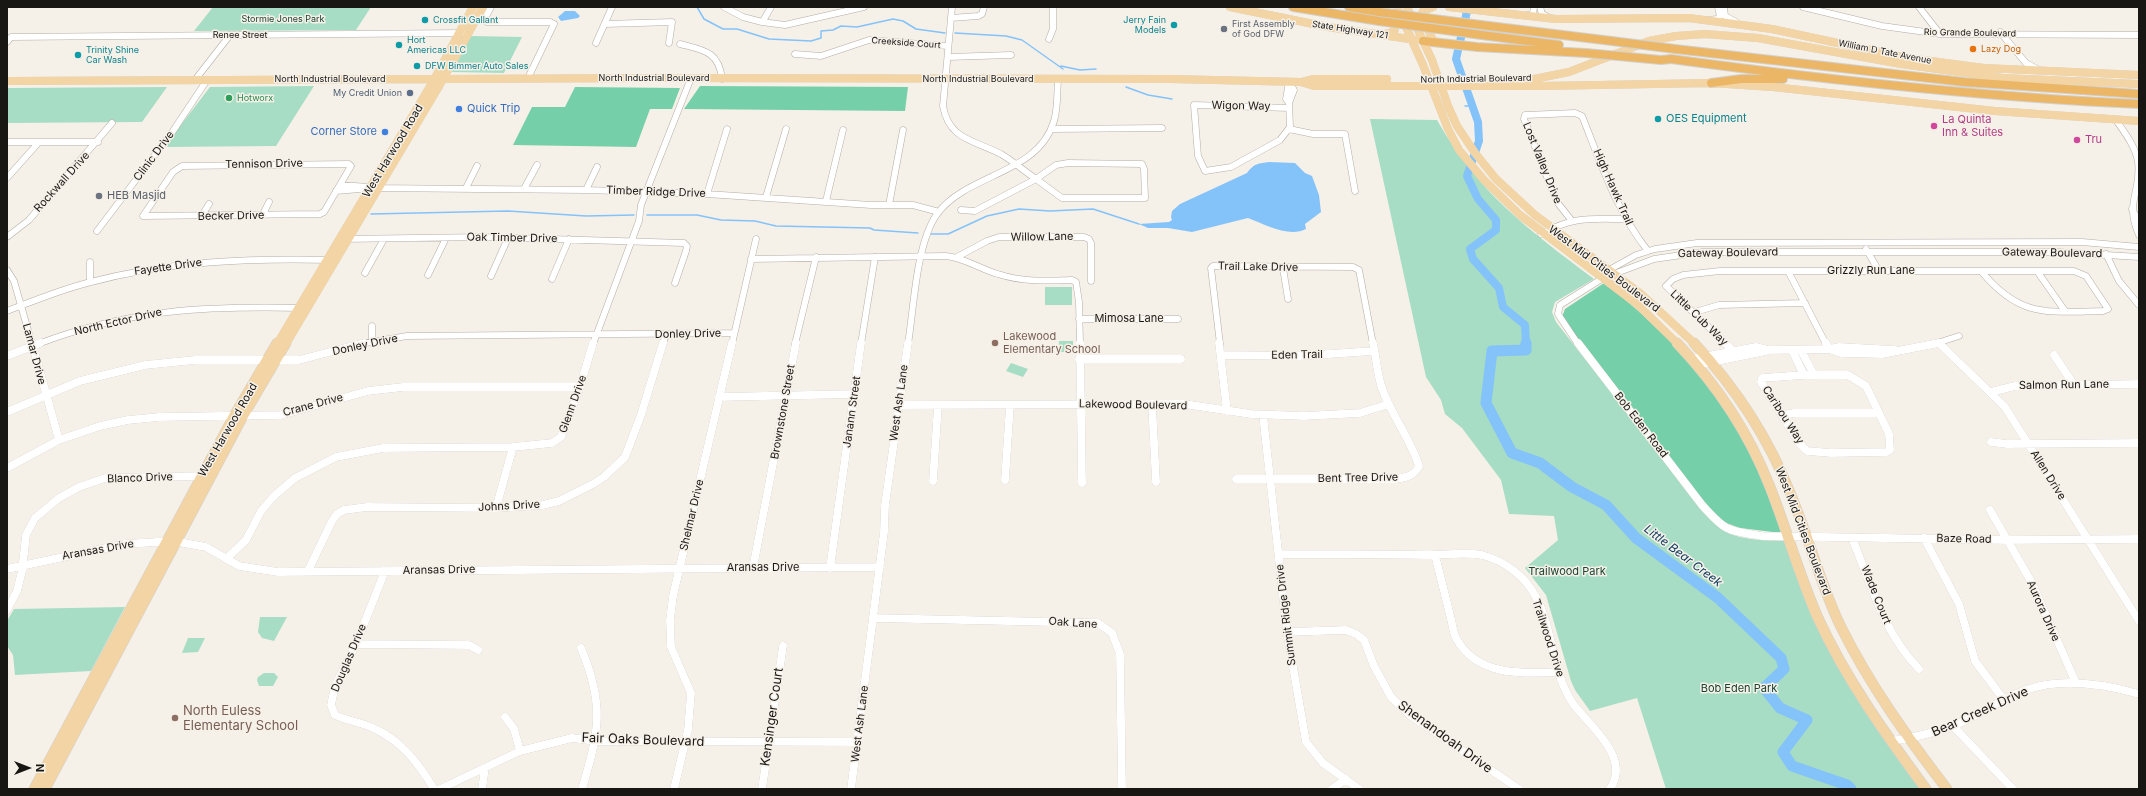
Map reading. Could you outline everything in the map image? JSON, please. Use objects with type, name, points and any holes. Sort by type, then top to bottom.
[{"type":"highway","points":[[1293,7],[1379,21],[1590,51],[1671,59],[1887,87],[2091,102],[2139,104]]},
{"type":"highway","points":[[1349,7],[1382,9],[1489,26],[1786,63],[1966,82],[2139,94]]},
{"type":"highway","points":[[1423,41],[1477,47],[1590,51]]},
{"type":"highway","points":[[1786,63],[2003,78]]},
{"type":"highway","points":[[1711,82],[1741,79],[1774,79],[1870,87],[1887,87]]},
{"type":"highway","points":[[2091,102],[2109,107],[2139,109]]},
{"type":"main road","points":[[439,78],[459,33],[473,7]]},
{"type":"main road","points":[[439,78],[483,7]]},
{"type":"main road","name":"State Highway 121","points":[[1230,7],[1379,35],[1423,41]]},
{"type":"main road","name":"West Mid Cities Boulevard","points":[[1396,7],[1416,50],[1444,125],[1467,160],[1505,203],[1541,234],[1603,278],[1657,322],[1695,362],[1734,414],[1754,448],[1773,489],[1818,618],[1861,693],[1892,741],[1926,789]]},
{"type":"main road","name":"West Mid Cities Boulevard","points":[[1407,7],[1423,41],[1457,124],[1470,147],[1508,192],[1551,229],[1616,275],[1674,322],[1708,359],[1730,386],[1762,433],[1792,496],[1828,599],[1857,659],[1908,739],[1947,789]]},
{"type":"main road","points":[[1433,7],[1423,11],[1421,15],[1433,40],[1440,43]]},
{"type":"main road","points":[[1450,7],[1556,19],[1633,18],[1723,27],[1840,53],[1914,67],[2003,78],[2139,84]]},
{"type":"main road","points":[[1379,35],[1391,33],[1395,30],[1382,9]]},
{"type":"main road","name":"William D Tate Avenue","points":[[1633,18],[1678,18],[1744,25],[1908,58],[2015,70],[2139,75]]},
{"type":"main road","points":[[1379,35],[1404,43],[1416,50]]},
{"type":"main road","name":"North Industrial Boulevard","points":[[1482,83],[1534,79],[1558,75],[1649,41],[1676,36],[1732,35],[1840,53]]},
{"type":"main road","name":"North Industrial Boulevard","points":[[7,81],[439,78],[1058,79],[1300,82],[1314,86],[1429,83],[1711,82]]},
{"type":"main road","name":"West Harwood Road","points":[[34,789],[81,711],[239,416],[439,78]]},
{"type":"main road","points":[[1711,82],[1773,86],[1995,110],[2139,122]]},
{"type":"main road","points":[[1444,125],[1457,124]]},
{"type":"main road","name":"West Harwood Road","points":[[45,789],[81,711]]},
{"type":"street","points":[[491,7],[484,20],[487,22],[550,22],[554,24],[528,78]]},
{"type":"street","points":[[596,42],[612,7]]},
{"type":"street","points":[[724,7],[728,12],[786,25],[838,11],[852,11],[864,7]]},
{"type":"street","points":[[763,21],[771,7]]},
{"type":"street","points":[[952,7],[944,115],[950,128],[962,137],[1002,154],[1016,165],[1036,179],[1062,198],[1145,198],[1142,164],[1056,165],[1036,179],[975,211],[962,210]]},
{"type":"street","points":[[951,18],[980,16],[984,7]]},
{"type":"street","points":[[1050,39],[1053,29],[1053,7]]},
{"type":"street","points":[[1522,16],[1533,14],[1534,7]]},
{"type":"street","points":[[1540,7],[1542,14],[1556,19]]},
{"type":"street","points":[[1708,20],[1720,16],[1718,7]]},
{"type":"street","points":[[1724,7],[1725,16],[1730,20],[1744,25]]},
{"type":"street","name":"Rio Grande Boulevard","points":[[1803,7],[1938,32],[2139,30]]},
{"type":"street","name":"Rio Grande Boulevard","points":[[1820,7],[1863,19]]},
{"type":"street","points":[[1919,7],[1938,32]]},
{"type":"street","points":[[605,24],[672,22],[669,43]]},
{"type":"street","points":[[1996,32],[2020,63],[2020,68],[2015,70]]},
{"type":"street","name":"Rio Grande Boulevard","points":[[1996,32],[2003,34],[2139,35]]},
{"type":"street","name":"Renee Street","points":[[7,42],[11,37],[468,33]]},
{"type":"street","points":[[2003,34],[2026,63],[2032,68],[2049,72]]},
{"type":"street","points":[[195,80],[230,35]]},
{"type":"street","name":"Creekside Court","points":[[795,54],[821,56],[869,40],[948,46]]},
{"type":"street","points":[[680,44],[715,56],[719,61],[722,78]]},
{"type":"street","points":[[948,57],[1011,55]]},
{"type":"street","name":"Glenn Drive","points":[[226,559],[246,540],[261,511],[274,496],[309,470],[336,457],[383,448],[513,448],[552,443],[561,437],[580,387],[596,334],[639,221],[641,206],[646,192],[691,78]]},
{"type":"street","name":"West Ash Lane","points":[[851,789],[880,567],[885,505],[921,255],[927,234],[939,212],[954,197],[970,187],[1016,165],[1036,150],[1052,129],[1056,112],[1058,79]]},
{"type":"street","name":"Clinic Drive","points":[[97,232],[173,131],[188,108],[189,103],[207,80]]},
{"type":"street","points":[[1290,82],[1286,94],[1286,101],[1289,105],[1291,121],[1289,130],[1313,134],[1345,134],[1355,191]]},
{"type":"street","points":[[1289,105],[1294,96],[1295,88],[1290,82]]},
{"type":"street","points":[[1286,94],[1294,96]]},
{"type":"street","name":"Wigon Way","points":[[1289,105],[1194,105],[1198,156],[1205,171],[1223,170],[1234,166],[1255,153],[1278,142],[1289,130]]},
{"type":"street","name":"Lost Valley Drive","points":[[1572,221],[1557,202],[1524,119],[1525,115],[1529,114],[1575,113],[1582,116],[1583,120]]},
{"type":"street","name":"High Hawk Trail","points":[[1583,120],[1625,219],[1637,238],[1648,251]]},
{"type":"street","points":[[2116,120],[2132,144],[2138,163],[2137,188],[2132,201],[2131,217],[2139,234]]},
{"type":"street","name":"Rockwall Drive","points":[[7,237],[29,220],[112,124]]},
{"type":"street","points":[[1052,129],[1162,128]]},
{"type":"street","points":[[708,194],[727,129]]},
{"type":"street","points":[[766,197],[786,129]]},
{"type":"street","points":[[826,201],[843,130]]},
{"type":"street","points":[[889,205],[903,130]]},
{"type":"street","points":[[7,142],[98,142]]},
{"type":"street","points":[[7,178],[38,142]]},
{"type":"street","name":"Tennison Drive","points":[[143,216],[172,172],[179,167],[190,165],[350,164],[351,166],[338,188]]},
{"type":"street","points":[[524,189],[537,165]]},
{"type":"street","points":[[466,188],[477,166]]},
{"type":"street","points":[[586,190],[597,166]]},
{"type":"street","name":"Timber Ridge Drive","points":[[338,188],[365,190],[374,188],[466,188],[708,194],[922,206],[939,212]]},
{"type":"street","name":"Becker Drive","points":[[143,216],[201,217],[320,214],[324,212],[338,188]]},
{"type":"street","points":[[262,216],[269,202]]},
{"type":"street","points":[[201,217],[209,204]]},
{"type":"street","points":[[2132,208],[2139,222]]},
{"type":"street","points":[[1541,234],[1559,224],[1572,221],[1625,219]]},
{"type":"street","name":"Willow Lane","points":[[957,257],[987,241],[999,237],[1084,237],[1089,239],[1092,243],[1091,281]]},
{"type":"street","points":[[428,275],[446,238]]},
{"type":"street","points":[[491,276],[508,238]]},
{"type":"street","name":"Oak Timber Drive","points":[[344,239],[508,238],[684,242],[687,246],[686,251],[675,283]]},
{"type":"street","points":[[365,273],[384,239]]},
{"type":"street","points":[[552,279],[569,239]]},
{"type":"street","name":"Shelmar Drive","points":[[674,789],[686,742],[691,693],[671,647],[670,636],[673,596],[756,239]]},
{"type":"street","name":"Gateway Boulevard","points":[[1603,278],[1609,270],[1636,255],[1673,246],[1697,243],[2091,242],[2139,247]]},
{"type":"street","points":[[1862,243],[1879,271]]},
{"type":"street","name":"Gateway Boulevard","points":[[1603,278],[1616,275],[1647,262],[1673,255],[1704,252],[2106,254],[2139,257]]},
{"type":"street","points":[[2106,254],[2119,281],[2139,305]]},
{"type":"street","points":[[751,259],[921,255],[957,257],[989,271],[1024,281],[1074,281],[1078,286],[1082,483]]},
{"type":"street","name":"Brownstone Street","points":[[753,568],[793,354],[816,257]]},
{"type":"street","name":"Janann Street","points":[[830,568],[866,306],[875,257]]},
{"type":"street","name":"Fayette Drive","points":[[7,311],[90,282],[139,270],[189,263],[237,260],[332,260]]},
{"type":"street","points":[[90,262],[90,282]]},
{"type":"street","name":"Trail Lake Drive","points":[[1227,411],[1211,268],[1215,265],[1283,268],[1353,267]]},
{"type":"street","name":"Bent Tree Drive","points":[[1270,479],[1396,479],[1411,476],[1416,472],[1419,466],[1406,434],[1389,404],[1382,385],[1374,351],[1361,276],[1359,270],[1353,267]]},
{"type":"street","points":[[1283,268],[1288,299]]},
{"type":"street","name":"Lamar Drive","points":[[7,270],[14,280],[45,395],[59,440]]},
{"type":"street","points":[[1788,271],[1829,350]]},
{"type":"street","points":[[1981,271],[1999,293],[2027,308],[2035,311],[2065,312]]},
{"type":"street","points":[[2037,271],[2065,312]]},
{"type":"street","name":"Grizzly Run Lane","points":[[1666,286],[1669,281],[1678,277],[1705,272],[2074,271],[2080,272],[2086,276],[2108,309],[2103,312],[2065,312]]},
{"type":"street","name":"Bob Eden Road","points":[[1603,278],[1560,305],[1558,314],[1563,324],[1720,525],[1728,530],[1743,534],[1790,537]]},
{"type":"street","name":"Little Cub Way","points":[[1666,286],[1695,312],[1732,350]]},
{"type":"street","points":[[1695,312],[1719,305],[1805,303]]},
{"type":"street","name":"North Ector Drive","points":[[7,356],[33,346],[109,322],[167,311],[302,308]]},
{"type":"street","name":"Mimosa Lane","points":[[1079,319],[1178,319]]},
{"type":"street","points":[[372,326],[372,341]]},
{"type":"street","name":"Donley Drive","points":[[7,412],[45,395],[101,375],[152,364],[195,360],[272,360],[310,358],[372,341],[407,336],[733,333]]},
{"type":"street","name":"Johns Drive","points":[[308,571],[332,521],[337,514],[344,510],[368,507],[496,508],[543,505],[559,501],[598,481],[625,457],[641,416],[666,334]]},
{"type":"street","points":[[1695,362],[1768,350],[1829,350],[1841,352],[1889,350],[1939,343],[1959,336]]},
{"type":"street","name":"Allen Drive","points":[[1939,343],[2005,407],[2139,621]]},
{"type":"street","points":[[1708,359],[1732,350],[1756,347],[1768,350]]},
{"type":"street","points":[[1784,415],[1794,413],[1879,413],[1866,386],[1859,380],[1848,375],[1804,374],[1792,350]]},
{"type":"street","points":[[1801,350],[1814,375]]},
{"type":"street","name":"Eden Trail","points":[[1221,355],[1298,356],[1374,351]]},
{"type":"street","points":[[2054,355],[2074,385]]},
{"type":"street","points":[[1079,360],[1181,359]]},
{"type":"street","name":"Caribou Way","points":[[1804,374],[1770,376],[1762,378],[1761,382],[1784,415],[1800,444],[1807,451],[1831,453],[1887,452],[1890,450],[1889,434],[1879,413]]},
{"type":"street","name":"Salmon Run Lane","points":[[1991,392],[2015,386],[2139,384]]},
{"type":"street","name":"Crane Drive","points":[[7,468],[59,440],[93,428],[128,420],[159,417],[239,416],[293,413],[361,393],[403,387],[580,387]]},
{"type":"street","points":[[720,397],[854,394]]},
{"type":"street","points":[[1152,404],[1156,482]]},
{"type":"street","name":"Lakewood Boulevard","points":[[899,405],[1184,404],[1263,415],[1337,415],[1360,413],[1389,404]]},
{"type":"street","points":[[933,481],[938,405]]},
{"type":"street","points":[[1005,480],[1010,405]]},
{"type":"street","name":"Summit Ridge Drive","points":[[1263,415],[1287,632],[1306,742],[1310,751],[1319,761],[1336,775],[1346,779],[1359,789]]},
{"type":"street","points":[[1991,442],[2028,444],[2139,443]]},
{"type":"street","points":[[496,508],[513,448]]},
{"type":"street","name":"Blanco Drive","points":[[7,610],[17,591],[26,534],[35,518],[52,503],[79,487],[105,478],[206,476]]},
{"type":"street","points":[[1236,479],[1270,479]]},
{"type":"street","name":"Aurora Drive","points":[[1990,510],[2032,583],[2076,683]]},
{"type":"street","name":"Baze Road","points":[[1790,537],[2007,540],[2139,539]]},
{"type":"street","name":"Wade Court","points":[[1852,538],[1864,566],[1882,617],[1901,650],[1919,669]]},
{"type":"street","points":[[1924,538],[1959,604],[1975,661],[2004,700]]},
{"type":"street","name":"Aransas Drive","points":[[7,569],[103,547],[138,543],[171,542],[202,545],[226,559],[246,568],[256,570],[384,571],[880,567]]},
{"type":"street","name":"Trailwood Drive","points":[[1279,554],[1481,555],[1496,560],[1520,576],[1529,585],[1538,603],[1563,687],[1571,700],[1612,750],[1617,766],[1617,778],[1610,789]]},
{"type":"street","points":[[1435,555],[1456,638],[1463,649],[1471,657],[1494,670],[1525,674],[1558,672]]},
{"type":"street","name":"Douglas Drive","points":[[384,571],[356,644],[335,686],[331,705],[335,715],[344,720],[361,723],[393,739],[406,749],[422,768],[434,789]]},
{"type":"street","name":"Oak Lane","points":[[873,618],[1043,620],[1098,623],[1106,626],[1118,642],[1121,660],[1122,789]]},
{"type":"street","name":"Shenandoah Drive","points":[[1287,632],[1346,630],[1356,634],[1364,640],[1374,666],[1391,697],[1411,716],[1519,789]]},
{"type":"street","points":[[356,644],[469,645],[478,650]]},
{"type":"street","name":"Kensinger Court","points":[[762,789],[783,646]]},
{"type":"street","points":[[581,648],[596,686],[599,706],[596,741],[582,789]]},
{"type":"street","name":"Bear Creek Drive","points":[[1892,741],[1931,735],[1953,726],[2004,700],[2039,686],[2059,683],[2076,683],[2114,687],[2139,694]]},
{"type":"street","points":[[505,717],[514,729],[520,751]]},
{"type":"street","points":[[1953,726],[2013,789]]},
{"type":"street","name":"Fair Oaks Boulevard","points":[[440,789],[520,751],[572,738],[596,741],[857,742]]},
{"type":"street","points":[[482,789],[485,768]]},
{"type":"street","points":[[1332,789],[1346,779]]},
{"type":"green space","name":"Stormie Jones Park","points":[[213,7],[371,7],[356,30],[194,31]]},
{"type":"green space","points":[[471,36],[522,37],[504,73],[452,72]]},
{"type":"green space","points":[[314,86],[276,146],[164,147],[210,87]]},
{"type":"green space","points":[[700,86],[908,87],[905,111],[684,109]]},
{"type":"green space","points":[[167,87],[142,122],[7,123],[7,88]]},
{"type":"green space","points":[[575,87],[680,88],[672,109],[650,109],[636,147],[513,145],[532,107],[565,107]]},
{"type":"green space","name":"Bob Eden Park","points":[[1370,119],[1437,120],[1453,146],[1470,169],[1506,208],[1548,244],[1594,279],[1555,302],[1552,312],[1556,322],[1704,511],[1721,529],[1744,538],[1786,541],[1814,618],[1924,789],[1666,789],[1637,698],[1590,711],[1575,690],[1571,681],[1546,595],[1525,568],[1558,540],[1554,516],[1509,514],[1501,480],[1462,428],[1445,414],[1441,400],[1426,377]]},
{"type":"green space","points":[[1604,283],[1646,317],[1684,355],[1702,375],[1718,397],[1733,419],[1751,453],[1782,529],[1781,533],[1740,528],[1718,520],[1567,328],[1562,317],[1565,309]]},
{"type":"green space","points":[[1045,287],[1072,287],[1072,305],[1045,305]]},
{"type":"green space","points":[[1059,341],[1073,341],[1073,352],[1059,352]]},
{"type":"green space","points":[[1011,363],[1028,369],[1023,377],[1006,371]]},
{"type":"green space","points":[[125,607],[91,671],[15,675],[13,655],[7,646],[7,621],[14,609]]},
{"type":"green space","points":[[260,617],[287,617],[274,641],[262,638],[258,632]]},
{"type":"green space","points":[[188,638],[205,638],[198,652],[182,653]]},
{"type":"green space","points":[[264,673],[274,673],[278,677],[273,686],[259,686],[257,680],[258,677]]},
{"type":"water","points":[[565,11],[575,11],[580,16],[578,18],[561,21],[558,17]]},
{"type":"water","points":[[1269,162],[1295,163],[1305,173],[1312,176],[1319,195],[1321,212],[1305,224],[1306,229],[1292,232],[1284,231],[1248,218],[1192,232],[1168,228],[1148,228],[1139,224],[1169,222],[1172,220],[1172,211],[1180,204],[1247,173],[1256,164]]},
{"type":"waterway","points":[[697,7],[704,19],[723,29],[737,29],[769,39],[811,41],[821,38],[821,31],[833,30],[841,26],[857,27],[893,19],[903,21],[916,29],[945,33]]},
{"type":"waterway","name":"Little Bear Creek","points":[[1468,7],[1456,59],[1478,122],[1479,141],[1467,176],[1478,199],[1496,220],[1496,230],[1470,249],[1473,259],[1499,288],[1503,307],[1525,325],[1526,344]]},
{"type":"waterway","points":[[955,33],[1006,36],[1022,40],[1063,69]]},
{"type":"waterway","points":[[1061,66],[1080,70],[1096,69]]},
{"type":"waterway","points":[[1126,87],[1148,95],[1172,99]]},
{"type":"waterway","name":"Little Bear Creek","points":[[1465,106],[1473,106]]},
{"type":"waterway","points":[[931,234],[948,234],[987,216],[1019,209],[1050,211],[1093,209],[1139,224]]},
{"type":"waterway","points":[[371,214],[508,211],[586,216],[634,215]]},
{"type":"waterway","points":[[647,215],[697,215],[721,220],[755,221],[776,226],[870,228],[874,230],[918,233]]},
{"type":"waterway","name":"Little Bear Creek","points":[[1526,344],[1526,350],[1492,351],[1486,403],[1512,453],[1540,463],[1572,487],[1606,505],[1636,538],[1718,598],[1781,658],[1784,669],[1764,688],[1780,708],[1807,720],[1783,752],[1792,766],[1847,785],[1851,789]]},
{"type":"place","name":"Crossfit Gallant","points":[[425,20]]},
{"type":"place","name":"Jerry Fain Models","points":[[1174,25]]},
{"type":"place","name":"First Assembly of God DFW","points":[[1224,29]]},
{"type":"place","name":"Hort Americas LLC","points":[[399,45]]},
{"type":"place","name":"Lazy Dog","points":[[1973,49]]},
{"type":"place","name":"Trinity Shine Car Wash","points":[[78,55]]},
{"type":"place","name":"DFW Bimmer Auto Sales","points":[[417,66]]},
{"type":"place","name":"My Credit Union","points":[[410,93]]},
{"type":"place","name":"Hotworx","points":[[229,98]]},
{"type":"place","name":"Quick Trip","points":[[459,109]]},
{"type":"place","name":"OES Equipment","points":[[1658,119]]},
{"type":"place","name":"La Quinta Inn & Suites","points":[[1934,126]]},
{"type":"place","name":"Corner Store","points":[[385,132]]},
{"type":"place","name":"Tru","points":[[2077,140]]},
{"type":"place","name":"HEB Masjid","points":[[99,196]]},
{"type":"place","name":"Lakewood Elementary School","points":[[995,343]]},
{"type":"place","name":"North Euless Elementary School","points":[[175,718]]},
{"type":"park label","name":"Trailwood Park","points":[[1567,572]]}]
